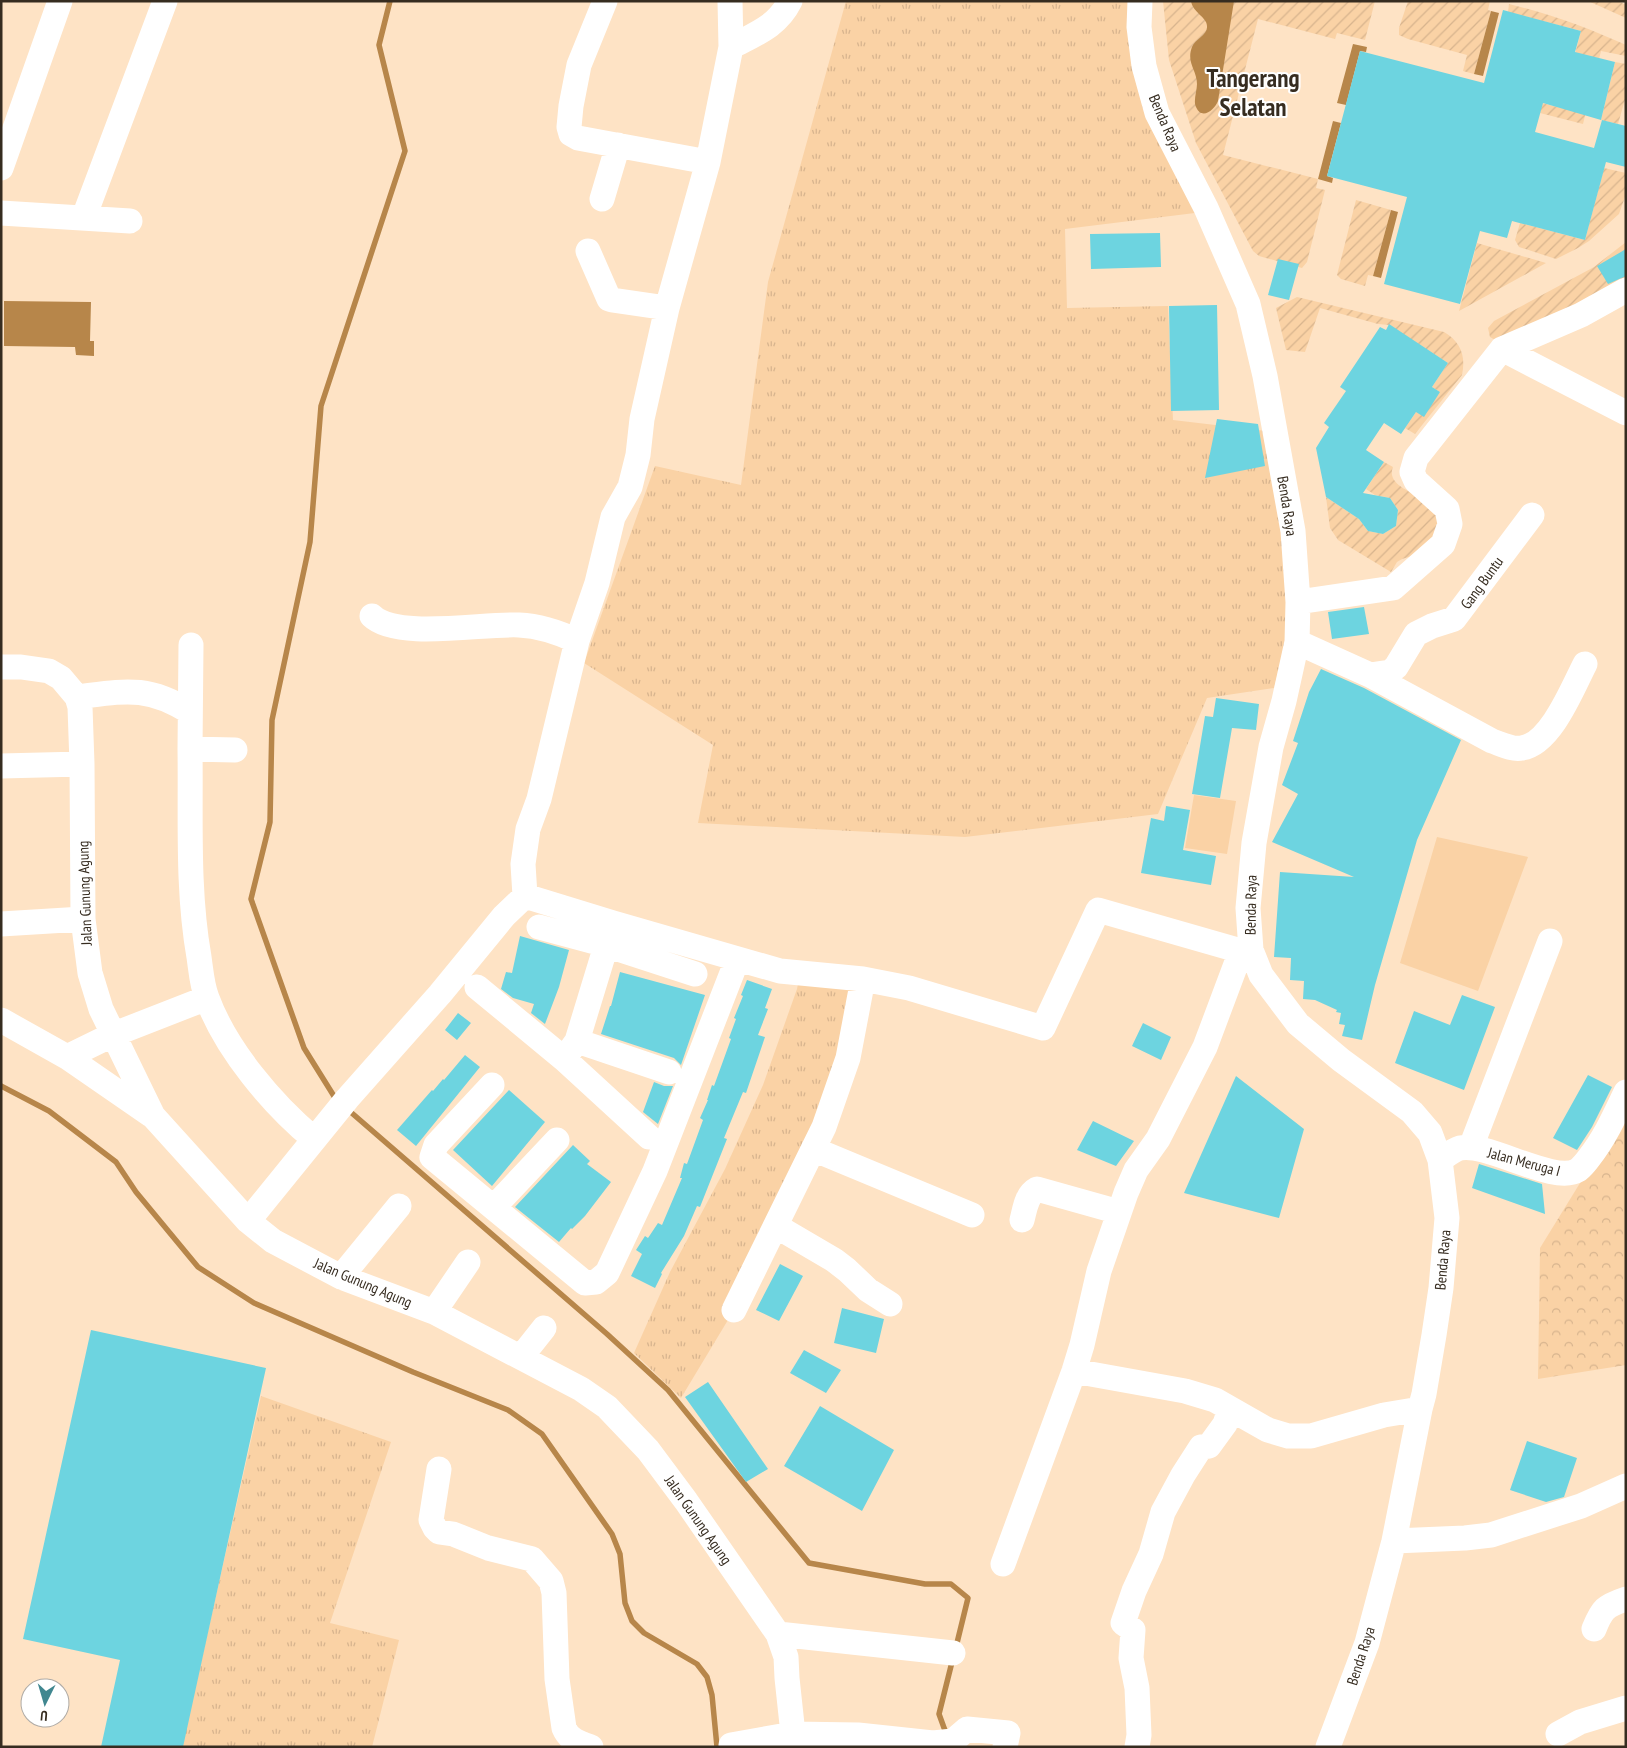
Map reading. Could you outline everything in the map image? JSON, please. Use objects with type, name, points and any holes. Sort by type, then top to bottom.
[{"type":"street","points":[[1,168],[60,1]]},
{"type":"street","points":[[84,217],[165,1]]},
{"type":"street","points":[[248,1221],[314,1139],[440,994],[504,916],[525,896],[523,864],[528,829],[540,799],[577,641],[597,583],[613,517],[630,487],[638,455],[642,419],[667,308],[708,162],[731,47],[730,1]]},
{"type":"street","points":[[731,47],[763,32],[778,18],[790,1]]},
{"type":"street","name":"Benda Raya","points":[[1140,1],[1139,27],[1144,66],[1157,113],[1206,208],[1248,304],[1264,376],[1293,531],[1298,602],[1297,642],[1271,747],[1254,843],[1246,950],[1261,975],[1298,1024],[1342,1060],[1412,1112],[1430,1133],[1440,1160],[1447,1218],[1436,1326],[1394,1542],[1367,1643],[1328,1747]]},
{"type":"street","points":[[606,2],[579,64],[570,106],[569,127],[571,134],[578,138],[708,162]]},
{"type":"street","points":[[602,199],[618,145]]},
{"type":"street","points":[[1,213],[130,221]]},
{"type":"street","points":[[588,251],[609,298],[667,308]]},
{"type":"street","points":[[1298,602],[1393,588],[1443,544],[1450,524],[1447,509],[1416,481],[1412,472],[1416,458],[1502,349],[1581,315],[1626,290]]},
{"type":"street","points":[[1502,349],[1626,413]]},
{"type":"street","name":"Gang Buntu","points":[[1370,675],[1390,672],[1396,667],[1416,634],[1432,626],[1454,619],[1532,515]]},
{"type":"street","points":[[372,616],[382,623],[411,628],[518,625],[540,627],[557,631],[577,641]]},
{"type":"street","points":[[1297,642],[1370,675],[1492,741],[1508,747],[1522,748],[1536,742],[1544,735],[1563,707],[1585,664]]},
{"type":"street","points":[[191,646],[192,899],[194,929],[207,998],[225,1036],[250,1071],[283,1111],[314,1139]]},
{"type":"street","points":[[1,667],[21,667],[49,671],[61,678],[78,697],[122,691],[142,692],[176,703],[190,712]]},
{"type":"street","name":"Jalan Gunung Agung","points":[[78,697],[82,764],[84,919],[90,973],[101,1009],[112,1035],[153,1116],[248,1221],[273,1241],[340,1277],[434,1312],[581,1389],[607,1407],[648,1450],[686,1501],[778,1634],[786,1657],[795,1740]]},
{"type":"street","points":[[190,749],[235,750]]},
{"type":"street","points":[[1,766],[82,764]]},
{"type":"street","points":[[525,896],[695,974]]},
{"type":"street","points":[[539,927],[609,934],[738,960],[780,971],[863,979],[909,988],[1054,1027],[1098,910],[1246,950],[1205,1047],[1158,1138],[1136,1170],[1119,1212],[1099,1271],[1074,1371],[1004,1564]]},
{"type":"street","points":[[1,924],[84,919]]},
{"type":"street","points":[[571,1050],[609,934]]},
{"type":"street","points":[[1471,1147],[1550,941]]},
{"type":"street","points":[[492,1085],[436,1145],[432,1157],[585,1284],[596,1282],[607,1273],[655,1171],[738,960]]},
{"type":"street","points":[[734,1310],[824,1127],[848,1058],[863,979]]},
{"type":"street","points":[[477,987],[571,1050],[649,1137]]},
{"type":"street","points":[[67,1057],[112,1035],[207,998]]},
{"type":"street","points":[[1,1020],[67,1057],[153,1116]]},
{"type":"street","points":[[571,1050],[670,1072]]},
{"type":"street","name":"Jalan Meruga I","points":[[1440,1160],[1458,1148],[1471,1147],[1523,1164],[1571,1173],[1580,1169],[1599,1146],[1626,1092]]},
{"type":"street","points":[[494,1207],[557,1140]]},
{"type":"street","points":[[813,1149],[972,1215]]},
{"type":"street","points":[[1022,1220],[1028,1199],[1032,1192],[1037,1189],[1119,1212]]},
{"type":"street","points":[[340,1277],[399,1206]]},
{"type":"street","points":[[776,1226],[834,1260],[868,1290],[890,1304]]},
{"type":"street","points":[[434,1312],[468,1262]]},
{"type":"street","points":[[521,1357],[544,1328]]},
{"type":"street","points":[[1074,1371],[1185,1391],[1215,1400],[1268,1430],[1288,1436],[1311,1436],[1384,1415],[1420,1409]]},
{"type":"street","points":[[1137,1747],[1139,1735],[1137,1688],[1131,1658],[1133,1630],[1123,1623],[1134,1590],[1151,1554],[1163,1512],[1201,1447],[1209,1446],[1225,1424],[1230,1409]]},
{"type":"street","points":[[439,1469],[431,1520],[439,1532],[452,1534],[488,1548],[532,1558],[552,1581],[557,1679],[564,1728],[566,1734],[572,1739],[591,1747]]},
{"type":"street","points":[[1394,1542],[1491,1535],[1581,1506],[1626,1486]]},
{"type":"street","points":[[1594,1629],[1601,1612],[1611,1605],[1626,1599]]},
{"type":"street","points":[[778,1634],[954,1653]]},
{"type":"street","points":[[1558,1734],[1580,1722],[1626,1708]]},
{"type":"street","points":[[731,1745],[858,1735],[943,1742],[968,1730],[1008,1733],[1005,1747]]},
{"type":"green space","points":[[846,1],[1134,1],[1147,109],[1203,212],[1065,229],[1067,308],[1168,306],[1173,420],[1266,431],[1288,550],[1287,639],[1274,688],[1207,698],[1158,814],[965,837],[698,823],[713,745],[584,663],[655,466],[741,485],[768,282]]},
{"type":"green space","points":[[1163,1],[1375,1],[1365,40],[1337,33],[1335,39],[1258,19],[1223,155],[1318,179],[1316,188],[1325,190],[1307,262],[1302,268],[1259,256],[1253,251],[1196,143],[1169,60]]},
{"type":"green space","points":[[1408,1],[1490,1],[1488,10],[1491,11],[1474,74],[1463,71],[1467,55],[1399,35],[1399,28]]},
{"type":"green space","points":[[1588,1],[1618,1],[1626,5],[1626,18]]},
{"type":"green space","points":[[1509,4],[1569,22],[1626,45],[1626,56],[1601,51],[1583,124],[1540,113],[1542,103],[1561,108],[1581,31],[1508,12]]},
{"type":"green space","points":[[1615,62],[1626,64],[1626,96],[1618,124],[1601,120]]},
{"type":"green space","points":[[1604,168],[1626,173],[1626,194],[1619,214],[1589,241],[1556,259],[1519,247],[1515,240],[1520,223],[1585,240]]},
{"type":"green space","points":[[1356,200],[1391,210],[1373,276],[1368,275],[1365,286],[1341,279],[1337,275]]},
{"type":"green space","points":[[1626,242],[1626,282],[1495,340],[1490,337],[1488,328],[1494,321],[1594,267]]},
{"type":"green space","points":[[1477,243],[1546,263],[1459,311]]},
{"type":"green space","points":[[1297,297],[1444,332],[1455,340],[1461,350],[1463,356],[1462,375],[1415,434],[1405,428],[1416,412],[1440,392],[1432,387],[1448,363],[1389,325],[1378,324],[1320,308],[1305,352],[1286,350],[1276,308]]},
{"type":"green space","points":[[1384,462],[1393,467],[1393,478],[1396,482],[1424,501],[1439,515],[1433,542],[1422,553],[1397,562],[1391,572],[1338,540],[1330,528],[1326,497],[1359,519],[1368,531],[1383,534],[1396,526],[1398,510],[1390,498],[1375,495],[1366,489]]},
{"type":"green space","points":[[1194,795],[1236,801],[1227,854],[1185,848]]},
{"type":"green space","points":[[1437,837],[1528,857],[1478,991],[1400,963]]},
{"type":"green space","points":[[800,973],[863,979],[848,1058],[734,1310],[681,1398],[634,1353],[670,1272],[725,1169],[763,1085],[797,989]]},
{"type":"green space","points":[[1625,1110],[1626,1365],[1538,1379],[1540,1248]]},
{"type":"green space","points":[[261,1396],[391,1442],[330,1623],[399,1640],[372,1747],[182,1747]]},
{"type":"shaded area","points":[[1191,1],[1234,1],[1218,101],[1211,110],[1205,113],[1199,111],[1195,105],[1197,79],[1190,53],[1192,47],[1206,32],[1207,26],[1205,20],[1194,9]]},
{"type":"shaded area","points":[[1491,11],[1499,13],[1483,76],[1474,74]]},
{"type":"shaded area","points":[[1353,44],[1367,47],[1366,52],[1360,51],[1346,105],[1337,103]]},
{"type":"shaded area","points":[[1333,121],[1341,123],[1327,176],[1333,178],[1332,183],[1318,179]]},
{"type":"shaded area","points":[[1391,210],[1398,212],[1381,278],[1373,276]]},
{"type":"shaded area","points":[[4,301],[91,302],[90,341],[94,341],[94,356],[76,355],[75,347],[4,346]]},
{"type":"building","points":[[1503,10],[1581,31],[1575,52],[1615,62],[1601,120],[1543,103],[1535,132],[1594,148],[1602,120],[1626,126],[1626,167],[1606,162],[1585,240],[1512,221],[1507,238],[1480,231],[1460,304],[1384,284],[1407,197],[1327,176],[1360,51],[1484,83]]},
{"type":"building","points":[[1160,233],[1161,267],[1091,269],[1090,234]]},
{"type":"building","points":[[1626,249],[1626,276],[1608,284],[1597,266]]},
{"type":"building","points":[[1278,259],[1299,264],[1289,300],[1268,295]]},
{"type":"building","points":[[1217,305],[1219,410],[1171,411],[1169,306]]},
{"type":"building","points":[[1389,324],[1448,363],[1432,387],[1440,392],[1424,417],[1416,412],[1401,434],[1384,423],[1366,450],[1384,462],[1363,493],[1390,498],[1398,510],[1396,526],[1383,534],[1368,531],[1359,519],[1326,497],[1316,448],[1329,427],[1324,423],[1346,391],[1340,387],[1380,327],[1386,330]]},
{"type":"building","points":[[1217,419],[1258,424],[1265,466],[1205,478]]},
{"type":"building","points":[[1364,607],[1369,634],[1332,639],[1328,612]]},
{"type":"building","points":[[1321,669],[1364,688],[1461,740],[1417,840],[1375,985],[1362,1040],[1342,1036],[1345,1025],[1339,1024],[1341,1013],[1336,1012],[1337,1010],[1315,1000],[1303,999],[1304,981],[1290,980],[1291,958],[1274,957],[1280,872],[1354,877],[1272,842],[1298,794],[1282,785],[1298,743],[1293,741],[1309,692]]},
{"type":"building","points":[[1216,698],[1259,704],[1256,730],[1232,728],[1220,798],[1192,794],[1205,716],[1213,717]]},
{"type":"building","points":[[1166,806],[1190,810],[1183,850],[1216,856],[1211,885],[1141,873],[1151,818],[1164,821]]},
{"type":"building","points":[[520,936],[569,950],[559,987],[545,1024],[531,1013],[534,1004],[513,998],[501,989],[506,972],[512,973]]},
{"type":"building","points":[[620,972],[705,995],[681,1065],[674,1058],[601,1034]]},
{"type":"building","points":[[747,980],[772,989],[765,1008],[768,1009],[758,1035],[765,1037],[746,1093],[743,1092],[724,1138],[727,1139],[700,1207],[697,1206],[684,1236],[661,1273],[655,1288],[631,1276],[642,1254],[636,1250],[645,1236],[648,1238],[658,1223],[662,1225],[682,1178],[680,1178],[684,1163],[687,1164],[703,1120],[700,1118],[731,1039],[729,1038],[736,1019],[734,1018]]},
{"type":"building","points":[[1462,995],[1495,1007],[1464,1090],[1395,1063],[1414,1011],[1450,1025]]},
{"type":"building","points":[[458,1013],[471,1023],[457,1040],[445,1030]]},
{"type":"building","points":[[1143,1023],[1171,1037],[1161,1060],[1132,1046]]},
{"type":"building","points":[[465,1055],[480,1067],[416,1146],[397,1130]]},
{"type":"building","points":[[1588,1075],[1612,1087],[1592,1127],[1577,1150],[1553,1138]]},
{"type":"building","points":[[1236,1076],[1304,1129],[1279,1218],[1184,1193]]},
{"type":"building","points":[[654,1082],[664,1086],[673,1086],[658,1124],[643,1112]]},
{"type":"building","points":[[509,1090],[545,1122],[492,1186],[453,1150]]},
{"type":"building","points":[[1093,1121],[1134,1141],[1116,1166],[1077,1150]]},
{"type":"building","points":[[573,1145],[590,1161],[587,1164],[611,1182],[585,1216],[559,1242],[515,1207]]},
{"type":"building","points":[[1479,1164],[1542,1184],[1545,1214],[1472,1188]]},
{"type":"building","points":[[780,1264],[803,1276],[779,1321],[756,1310]]},
{"type":"building","points":[[842,1308],[884,1319],[876,1353],[834,1343]]},
{"type":"building","points":[[91,1330],[266,1368],[183,1747],[101,1747],[120,1660],[23,1639]]},
{"type":"building","points":[[804,1350],[841,1370],[826,1393],[790,1373]]},
{"type":"building","points":[[708,1382],[768,1469],[746,1482],[685,1397]]},
{"type":"building","points":[[820,1406],[894,1450],[862,1511],[784,1466]]},
{"type":"building","points":[[1527,1441],[1577,1458],[1564,1497],[1546,1502],[1510,1490]]},
{"type":"waterway","points":[[337,1101],[304,1048],[251,899],[270,822],[272,720],[310,542],[321,406],[405,151],[379,45],[390,1]]},
{"type":"waterway","points":[[1,1086],[49,1111],[116,1162],[136,1192],[198,1267],[254,1303],[413,1372],[508,1410],[542,1434],[612,1534],[620,1554],[625,1603],[632,1621],[644,1633],[697,1664],[707,1677],[712,1695],[717,1747]]},
{"type":"waterway","points":[[346,1108],[607,1334],[668,1390],[809,1563],[925,1584],[951,1584],[968,1598],[956,1647]]},
{"type":"waterway","points":[[947,1736],[939,1714],[953,1658]]},
{"type":"district","name":"Tangerang Selatan","points":[[1253,92]]}]
